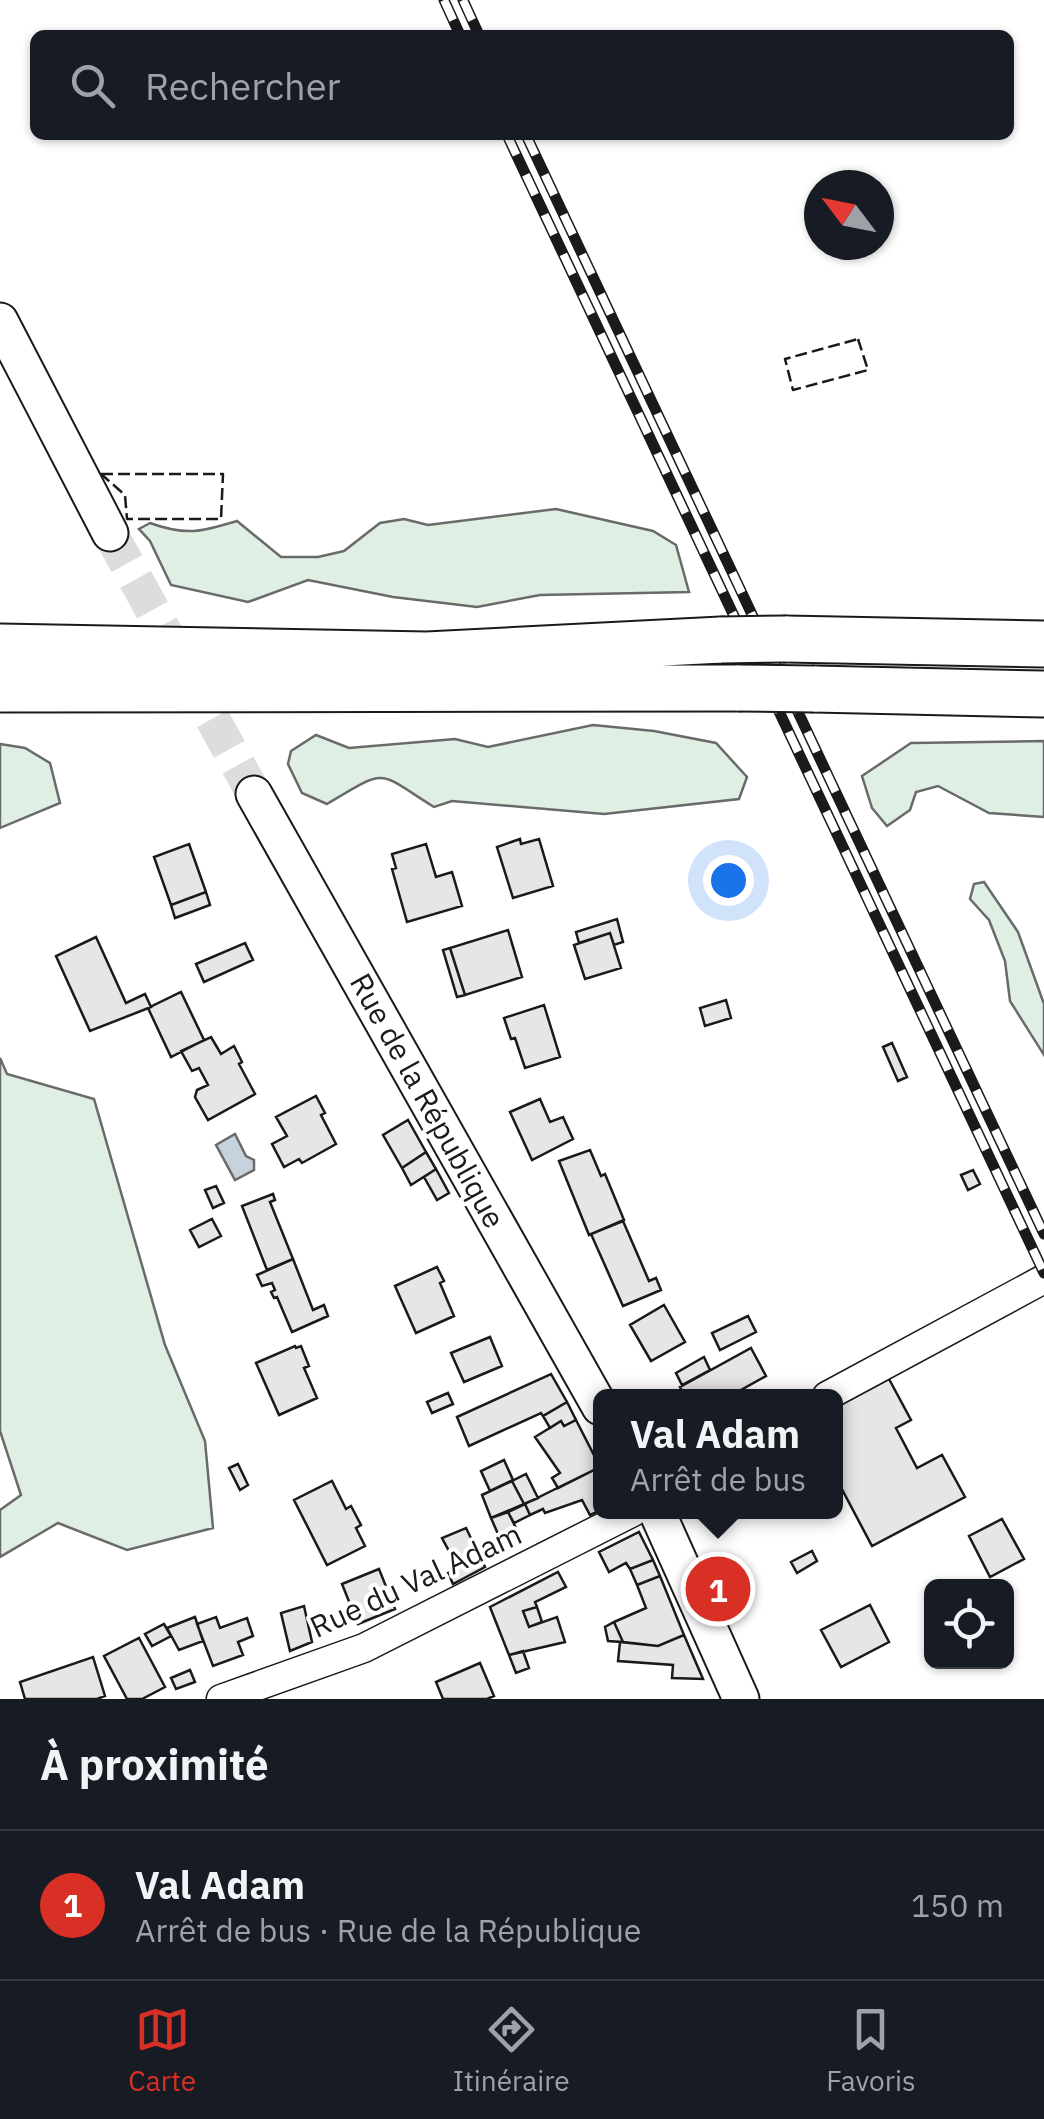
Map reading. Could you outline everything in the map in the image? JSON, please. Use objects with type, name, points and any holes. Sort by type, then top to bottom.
[{"type":"main road","points":[[0,647],[427,655],[721,640],[1044,644]]},
{"type":"main road","points":[[0,689],[738,688],[1044,694]]},
{"type":"street","points":[[0,321],[110,533]]},
{"type":"street","name":"Rue de la République","points":[[254,794],[593,1395]]},
{"type":"street","points":[[839,1389],[1044,1279]]},
{"type":"street","name":"Rue du Val Adam","points":[[221,1699],[364,1648],[619,1519]]},
{"type":"street","points":[[660,1519],[741,1699]]},
{"type":"green space","points":[[556,509],[653,531],[676,545],[689,592],[540,595],[477,607],[393,597],[308,580],[248,602],[171,585],[150,541],[139,529],[150,523],[194,531],[237,521],[281,557],[318,557],[344,551],[380,523],[404,519],[428,525]]},
{"type":"green space","points":[[593,725],[716,743],[747,777],[739,799],[604,814],[452,801],[434,807],[382,778],[362,784],[327,804],[302,793],[288,764],[291,751],[316,735],[349,748],[455,739],[488,747]]},
{"type":"green space","points":[[1044,741],[1044,817],[989,813],[938,786],[916,792],[910,810],[887,826],[872,808],[862,776],[911,743]]},
{"type":"green space","points":[[0,744],[25,748],[50,763],[60,803],[0,828]]},
{"type":"green space","points":[[984,882],[1018,932],[1044,1004],[1044,1055],[1010,1001],[1005,961],[989,920],[970,899],[974,884]]},
{"type":"green space","points":[[0,1058],[7,1074],[94,1099],[165,1345],[205,1441],[213,1528],[127,1550],[58,1523],[0,1557],[0,1510],[21,1495],[0,1431]]},
{"type":"shaded area","points":[[235,1134],[246,1156],[254,1160],[254,1170],[235,1180],[216,1145]]},
{"type":"building","points":[[520,839],[521,844],[539,839],[553,886],[513,898],[497,847]]},
{"type":"building","points":[[189,844],[206,892],[171,905],[154,857]]},
{"type":"building","points":[[426,844],[436,877],[452,872],[462,906],[407,922],[392,869],[396,868],[392,854]]},
{"type":"building","points":[[206,892],[210,905],[175,918],[171,905]]},
{"type":"building","points":[[617,919],[623,942],[614,945],[610,933],[579,943],[576,932]]},
{"type":"building","points":[[508,930],[522,977],[465,995],[450,948]]},
{"type":"building","points":[[610,933],[621,968],[585,979],[574,945]]},
{"type":"building","points":[[96,937],[126,1003],[145,994],[151,1007],[90,1031],[56,956]]},
{"type":"building","points":[[245,943],[253,960],[204,982],[196,964]]},
{"type":"building","points":[[450,948],[465,995],[457,997],[443,950]]},
{"type":"building","points":[[181,992],[204,1040],[171,1057],[148,1008]]},
{"type":"building","points":[[726,1000],[731,1018],[705,1026],[700,1008]]},
{"type":"building","points":[[544,1005],[560,1057],[525,1068],[504,1018]]},
{"type":"building","points":[[211,1037],[221,1054],[234,1046],[255,1094],[208,1120],[195,1097],[197,1090],[208,1085],[199,1068],[192,1071],[181,1051]]},
{"type":"building","points":[[892,1043],[907,1077],[898,1081],[883,1047]]},
{"type":"building","points":[[316,1096],[336,1144],[302,1163],[299,1159],[284,1167],[272,1144],[287,1136],[276,1117]]},
{"type":"building","points":[[540,1099],[550,1122],[563,1117],[573,1139],[532,1160],[510,1112]]},
{"type":"building","points":[[408,1120],[426,1152],[402,1168],[383,1135]]},
{"type":"building","points":[[590,1150],[601,1176],[605,1174],[624,1220],[589,1235],[559,1161]]},
{"type":"building","points":[[426,1152],[436,1169],[411,1185],[402,1168]]},
{"type":"building","points":[[436,1169],[449,1193],[437,1200],[424,1177]]},
{"type":"building","points":[[973,1170],[980,1184],[968,1190],[961,1175]]},
{"type":"building","points":[[216,1186],[224,1203],[213,1208],[205,1190]]},
{"type":"building","points":[[273,1194],[275,1200],[270,1202],[293,1259],[267,1270],[242,1206]]},
{"type":"building","points":[[212,1219],[221,1236],[199,1247],[190,1230]]},
{"type":"building","points":[[623,1221],[649,1281],[656,1278],[661,1290],[623,1306],[591,1234]]},
{"type":"building","points":[[293,1259],[313,1310],[324,1305],[328,1316],[292,1332],[271,1292],[275,1290],[272,1283],[262,1286],[257,1275]]},
{"type":"building","points":[[437,1267],[454,1316],[416,1333],[395,1286]]},
{"type":"building","points":[[664,1305],[685,1342],[651,1361],[630,1325]]},
{"type":"building","points":[[748,1316],[756,1332],[720,1350],[712,1333]]},
{"type":"building","points":[[490,1337],[502,1366],[464,1382],[451,1353]]},
{"type":"building","points":[[301,1346],[309,1366],[304,1368],[317,1398],[279,1415],[256,1363]]},
{"type":"building","points":[[751,1348],[766,1376],[743,1389],[680,1387]]},
{"type":"building","points":[[704,1357],[710,1370],[682,1385],[676,1373]]},
{"type":"building","points":[[551,1374],[567,1402],[469,1446],[457,1417]]},
{"type":"building","points":[[889,1379],[911,1420],[896,1428],[917,1468],[942,1455],[965,1497],[872,1546],[843,1491],[843,1403]]},
{"type":"building","points":[[448,1393],[453,1404],[432,1413],[427,1402]]},
{"type":"building","points":[[567,1402],[576,1420],[564,1426],[561,1421],[550,1428],[543,1416]]},
{"type":"building","points":[[576,1420],[593,1453],[593,1470],[558,1488],[552,1478],[560,1473],[535,1437],[561,1421],[564,1426]]},
{"type":"building","points":[[504,1460],[513,1480],[490,1491],[481,1471]]},
{"type":"building","points":[[238,1464],[248,1485],[240,1490],[229,1468]]},
{"type":"building","points":[[593,1470],[590,1515],[582,1500],[530,1515],[525,1504]]},
{"type":"building","points":[[526,1474],[538,1498],[524,1504],[512,1481]]},
{"type":"building","points":[[332,1481],[346,1509],[351,1506],[361,1525],[356,1528],[365,1546],[327,1565],[294,1500]]},
{"type":"building","points":[[512,1481],[524,1504],[491,1518],[482,1495]]},
{"type":"building","points":[[525,1504],[530,1515],[514,1523],[508,1512]]},
{"type":"building","points":[[508,1512],[523,1542],[505,1550],[491,1518]]},
{"type":"building","points":[[1002,1519],[1024,1559],[990,1577],[969,1536]]},
{"type":"building","points":[[466,1528],[485,1567],[453,1584],[448,1573],[458,1568],[442,1538]]},
{"type":"building","points":[[639,1532],[653,1560],[630,1569],[626,1563],[609,1572],[599,1552]]},
{"type":"building","points":[[812,1551],[817,1561],[797,1573],[791,1562]]},
{"type":"building","points":[[653,1560],[660,1576],[637,1585],[630,1569]]},
{"type":"building","points":[[379,1569],[395,1609],[358,1624],[342,1584]]},
{"type":"building","points":[[558,1572],[566,1587],[535,1602],[537,1607],[523,1611],[529,1627],[557,1617],[565,1642],[509,1655],[490,1607]]},
{"type":"building","points":[[660,1576],[684,1635],[658,1646],[623,1642],[614,1622],[646,1608],[637,1585]]},
{"type":"building","points":[[870,1605],[889,1642],[841,1667],[821,1630]]},
{"type":"building","points":[[304,1606],[312,1642],[290,1651],[281,1613]]},
{"type":"building","points":[[537,1607],[542,1622],[529,1627],[523,1611]]},
{"type":"building","points":[[195,1617],[203,1641],[179,1650],[167,1628]]},
{"type":"building","points":[[216,1617],[220,1628],[247,1618],[253,1636],[238,1642],[243,1655],[213,1666],[197,1624]]},
{"type":"building","points":[[614,1622],[623,1642],[608,1641],[605,1627]]},
{"type":"building","points":[[164,1624],[171,1636],[152,1646],[145,1634]]},
{"type":"building","points":[[684,1635],[703,1679],[672,1678],[673,1665],[618,1661],[620,1642],[658,1646]]},
{"type":"building","points":[[139,1638],[165,1687],[142,1699],[127,1699],[104,1656]]},
{"type":"building","points":[[523,1651],[529,1668],[516,1673],[509,1655]]},
{"type":"building","points":[[93,1657],[105,1696],[25,1699],[20,1682]]},
{"type":"building","points":[[480,1663],[494,1696],[443,1699],[436,1682]]},
{"type":"building","points":[[190,1670],[195,1682],[176,1689],[171,1678]]},
{"type":"tunnel","points":[[110,533],[254,794]]},
{"type":"railway","points":[[444,0],[458,30]]},
{"type":"railway","points":[[463,0],[477,30]]},
{"type":"railway","points":[[509,140],[1044,1273]]},
{"type":"railway","points":[[528,140],[1044,1234]]},
{"type":"fence","points":[[858,339],[868,370],[793,390],[785,359],[858,339]]},
{"type":"fence","points":[[101,474],[223,474],[221,519],[127,519],[125,495],[101,474]]},
{"type":"place","name":"Val Adam","points":[[718,1589]]}]
